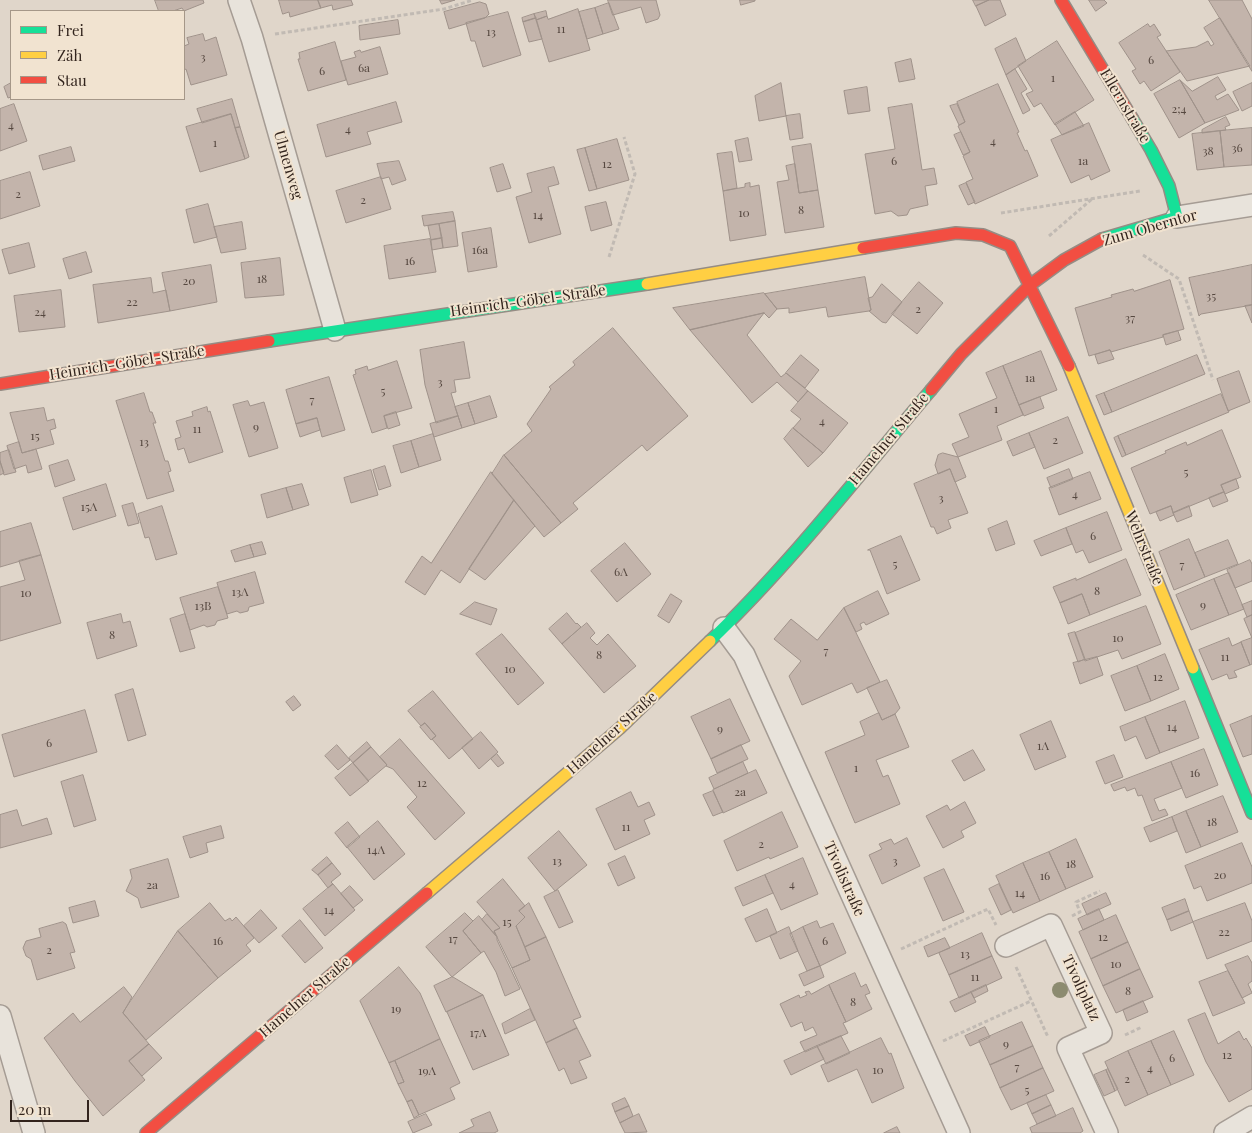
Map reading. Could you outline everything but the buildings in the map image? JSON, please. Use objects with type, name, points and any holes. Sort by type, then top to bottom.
[{"type":"street","name":"Ulmenweg","points":[[240,0],[335,330]]},
{"type":"street","name":"Ellernstraße","points":[[1061,0],[1151,150],[1169,186],[1177,217]]},
{"type":"street","name":"Zum Oberntor","points":[[1030,285],[1064,260],[1104,238],[1177,217],[1252,205]]},
{"type":"street","name":"Heinrich-Göbel-Straße","points":[[1,380],[621,288],[956,233],[984,235],[1010,246],[1030,285]]},
{"type":"street","name":"Hamelner Straße","points":[[146,1133],[620,728],[724,628],[822,520],[961,354],[1030,285]]},
{"type":"street","name":"Wehrstraße","points":[[1030,285],[1067,361],[1252,813]]},
{"type":"street","name":"Tivolistraße","points":[[724,628],[744,655],[959,1133]]},
{"type":"street","points":[[1006,946],[1051,925]]},
{"type":"street","name":"Tivoliplatz","points":[[1051,925],[1101,1033],[1068,1048]]},
{"type":"street","points":[[0,1016],[34,1133]]},
{"type":"street","points":[[1068,1048],[1107,1133]]},
{"type":"street","points":[[1225,1133],[1252,1117]]},
{"type":"path","points":[[252,38],[444,9],[473,0]]},
{"type":"path","points":[[609,257],[635,174],[624,137]]},
{"type":"path","points":[[1048,236],[1092,199]]},
{"type":"path","points":[[1137,250],[1179,279],[1213,380]]},
{"type":"path","points":[[1051,925],[1080,912],[1076,902],[1100,891]]},
{"type":"path","points":[[880,959],[988,909],[1055,1054],[1068,1048]]},
{"type":"path","points":[[922,1051],[1031,1001]]},
{"type":"traffic: fast","points":[[1102,239],[1177,217],[1169,186],[1132,118]]},
{"type":"traffic: fast","points":[[269,341],[647,284]]},
{"type":"traffic: fast","points":[[710,641],[740,612],[796,550],[931,390]]},
{"type":"traffic: fast","points":[[1193,668],[1252,813]]},
{"type":"traffic: slow","points":[[647,284],[863,248]]},
{"type":"traffic: slow","points":[[1069,366],[1193,668]]},
{"type":"traffic: slow","points":[[427,893],[620,728],[710,641]]},
{"type":"traffic: jam","points":[[1061,0],[1132,118]]},
{"type":"traffic: jam","points":[[863,248],[956,233],[983,235],[1010,246],[1069,366]]},
{"type":"traffic: jam","points":[[931,390],[961,354],[1030,285],[1064,260],[1102,239]]},
{"type":"traffic: jam","points":[[0,384],[269,341]]},
{"type":"traffic: jam","points":[[146,1133],[427,893]]}]
